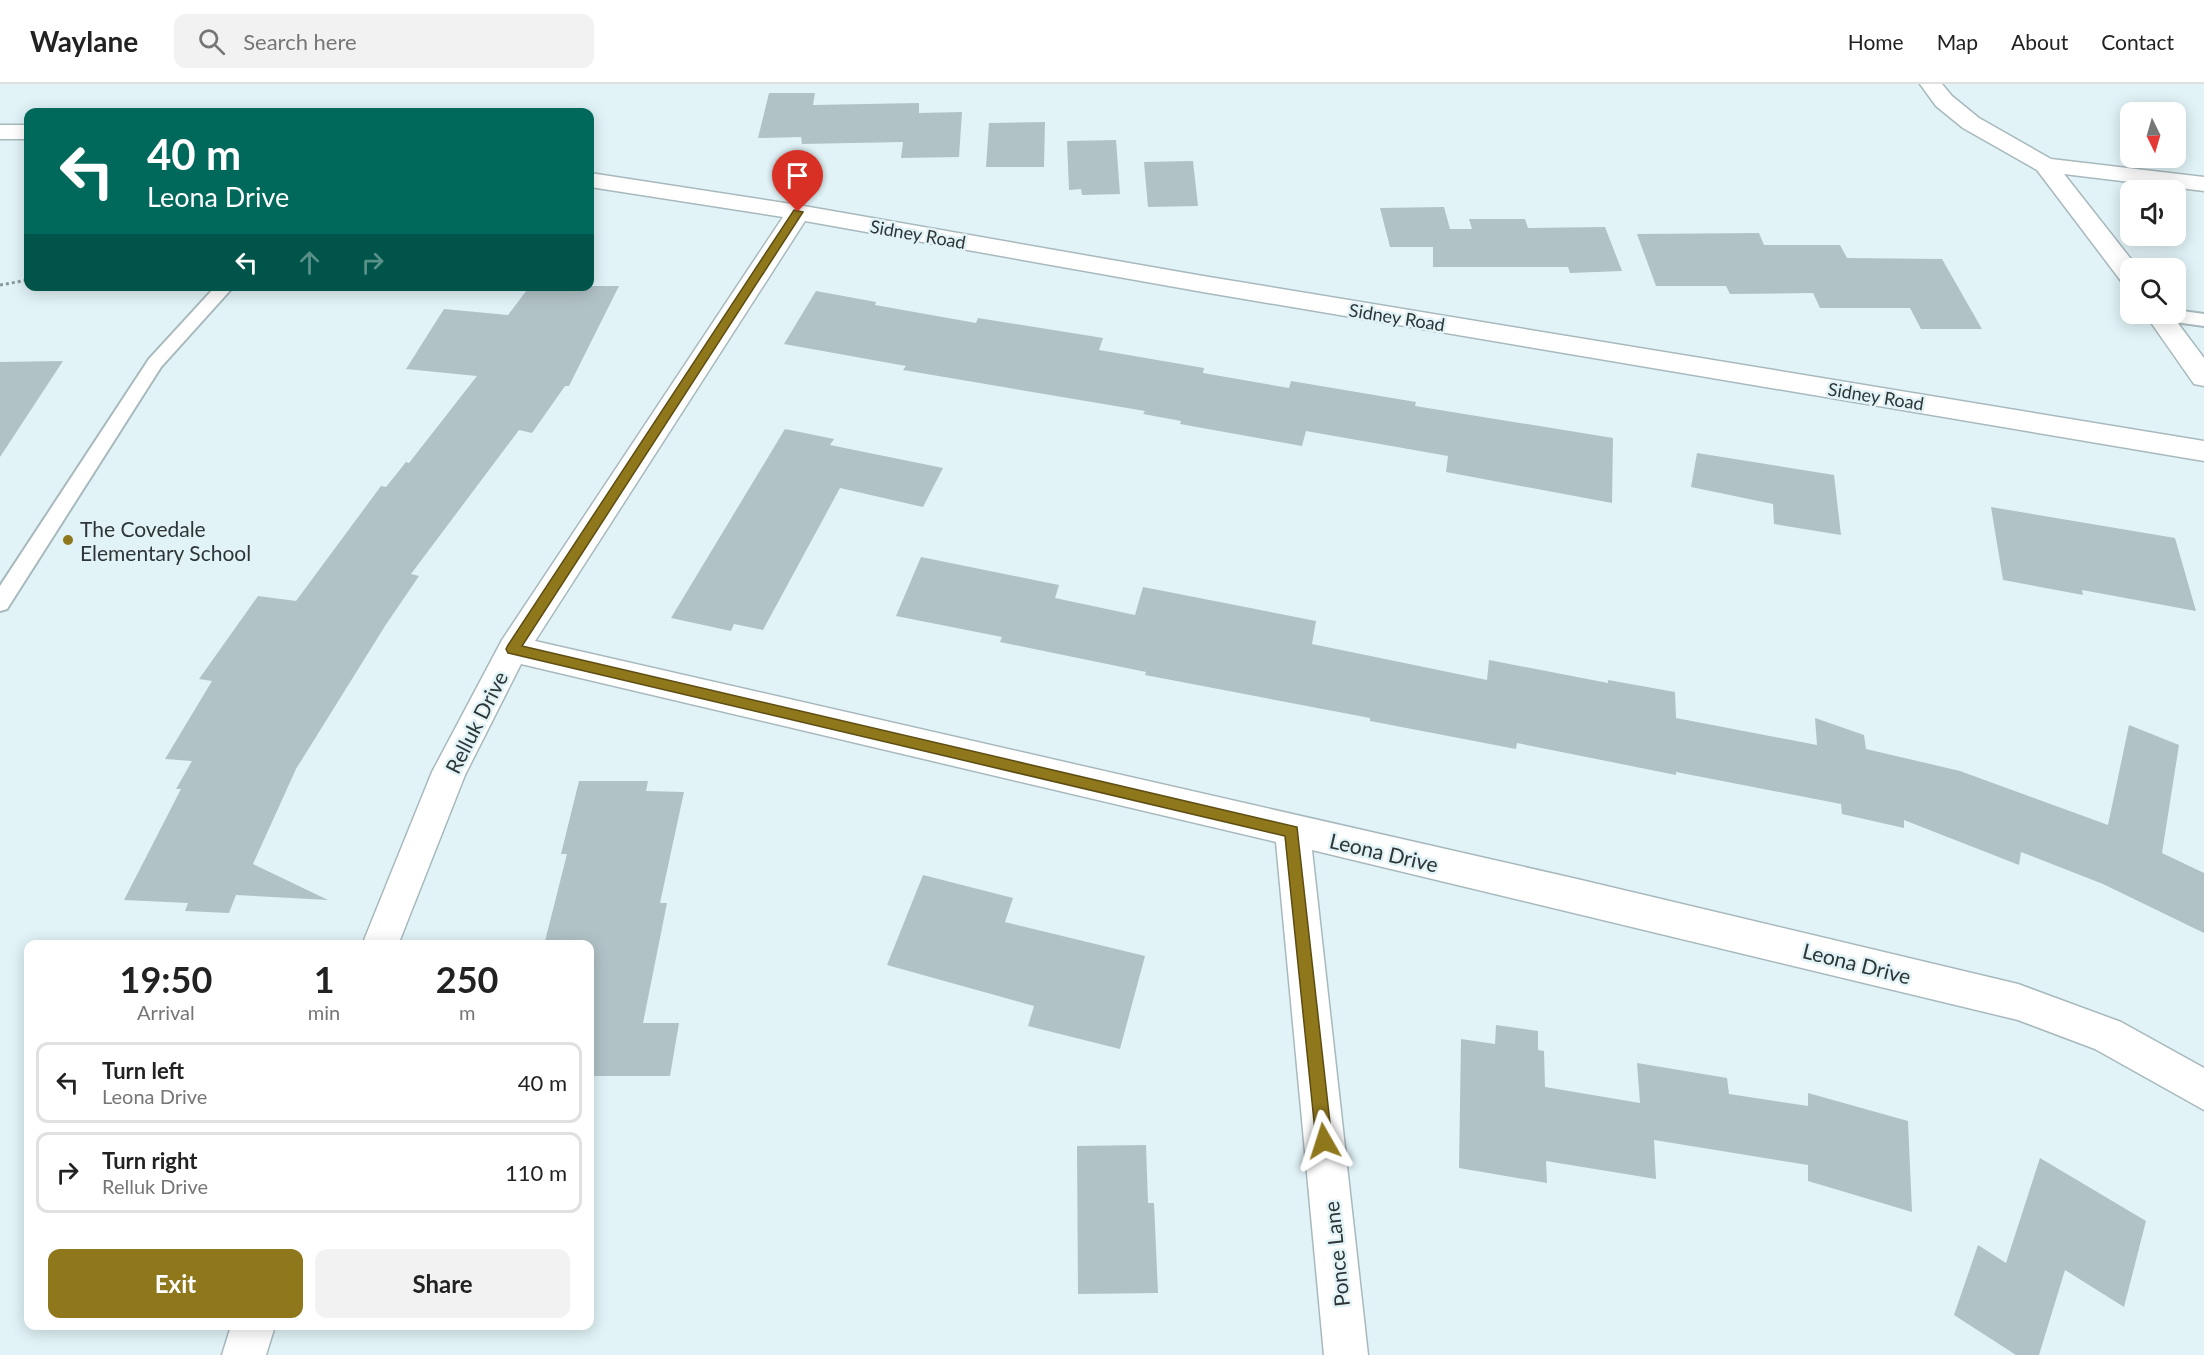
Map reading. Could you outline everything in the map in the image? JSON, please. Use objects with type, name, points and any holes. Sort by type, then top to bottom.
[{"type":"street","points":[[1931,84],[1944,100],[1971,123],[2045,165],[2120,262]]},
{"type":"street","points":[[0,132],[24,132]]},
{"type":"street","points":[[2045,165],[2204,184]]},
{"type":"street","name":"Sidney Road","points":[[594,181],[798,212],[1203,284],[2204,451]]},
{"type":"street","name":"Relluk Drive","points":[[382,940],[449,772],[513,649],[798,212]]},
{"type":"street","points":[[2166,324],[2204,377]]},
{"type":"street","name":"Leona Drive","points":[[513,649],[1577,896],[2018,1002],[2107,1035],[2204,1090]]},
{"type":"street","name":"Ponce Lane","points":[[1292,831],[1346,1355]]},
{"type":"street","points":[[243,1355],[252,1330]]},
{"type":"lane","points":[[0,603],[155,363],[221,291]]},
{"type":"lane","points":[[2186,318],[2204,320]]},
{"type":"path","points":[[0,285],[24,281]]},
{"type":"building","points":[[769,93],[815,93],[813,105],[919,103],[919,113],[962,112],[959,157],[901,158],[903,142],[802,144],[801,137],[758,138]]},
{"type":"building","points":[[1045,122],[1044,167],[986,167],[989,123]]},
{"type":"building","points":[[1116,140],[1120,194],[1082,195],[1081,189],[1069,190],[1067,141]]},
{"type":"building","points":[[1193,161],[1198,206],[1148,207],[1144,162]]},
{"type":"building","points":[[1444,207],[1450,229],[1472,229],[1469,219],[1525,219],[1528,228],[1605,227],[1622,271],[1570,273],[1568,267],[1433,267],[1433,247],[1390,247],[1380,208]]},
{"type":"building","points":[[1759,233],[1764,245],[1840,245],[1847,258],[1942,259],[1982,329],[1921,329],[1910,308],[1820,308],[1813,293],[1730,294],[1726,286],[1656,286],[1637,234]]},
{"type":"building","points":[[594,286],[619,286],[569,386],[565,386],[532,433],[519,430],[411,574],[419,576],[385,626],[296,769],[253,864],[328,900],[236,895],[229,913],[185,911],[188,903],[124,900],[181,789],[176,789],[192,761],[165,759],[212,681],[199,679],[258,596],[296,601],[381,486],[386,487],[406,462],[409,463],[477,376],[406,369],[444,309],[508,315],[526,291],[594,291]]},
{"type":"building","points":[[816,291],[876,302],[875,305],[976,323],[978,318],[1103,338],[1099,350],[1204,368],[1203,373],[1289,388],[1291,381],[1416,402],[1415,406],[1613,438],[1612,503],[1446,472],[1448,456],[1306,431],[1302,446],[1180,424],[1181,421],[1143,414],[1145,411],[903,370],[906,366],[784,344]]},
{"type":"building","points":[[63,361],[0,457],[0,362]]},
{"type":"building","points":[[785,429],[834,439],[830,445],[943,468],[923,507],[840,488],[763,630],[734,624],[731,631],[671,618]]},
{"type":"building","points":[[1697,453],[1834,475],[1841,535],[1774,524],[1773,504],[1691,487]]},
{"type":"building","points":[[1991,507],[2175,538],[2196,611],[2082,590],[2083,595],[2003,580]]},
{"type":"building","points":[[921,557],[1059,585],[1055,598],[1135,615],[1143,587],[1316,621],[1312,644],[1487,680],[1489,660],[1608,683],[1608,680],[1675,692],[1676,718],[1817,745],[1815,718],[1864,735],[1866,749],[1960,771],[2108,825],[2129,725],[2179,745],[2162,853],[2204,873],[2204,933],[2103,884],[2021,852],[2019,865],[1904,820],[1904,828],[1842,814],[1841,804],[1676,772],[1676,775],[1517,743],[1516,749],[1370,721],[1370,718],[1145,675],[1146,672],[1000,642],[1002,637],[896,616]]},
{"type":"building","points":[[579,781],[648,781],[646,791],[684,792],[660,903],[667,903],[643,1023],[679,1023],[670,1076],[594,1076],[594,940],[545,940],[567,854],[561,854]]},
{"type":"building","points":[[923,875],[1013,898],[1005,922],[1145,956],[1120,1049],[1028,1026],[1034,1006],[887,965]]},
{"type":"building","points":[[1496,1025],[1538,1031],[1538,1050],[1544,1051],[1545,1087],[1640,1103],[1637,1063],[1727,1078],[1729,1094],[1808,1106],[1808,1093],[1908,1121],[1912,1212],[1808,1181],[1808,1165],[1654,1140],[1656,1179],[1546,1161],[1547,1183],[1459,1168],[1461,1039],[1495,1044]]},
{"type":"building","points":[[1146,1145],[1148,1203],[1154,1203],[1158,1293],[1078,1294],[1077,1146]]},
{"type":"building","points":[[2040,1158],[2146,1221],[2124,1307],[2065,1270],[2039,1355],[2016,1355],[1954,1315],[1978,1245],[2006,1263]]},
{"type":"place","name":"The Covedale Elementary School","points":[[68,540]]},
{"type":"route","points":[[798,212],[513,649],[1292,831],[1324,1141]]}]
